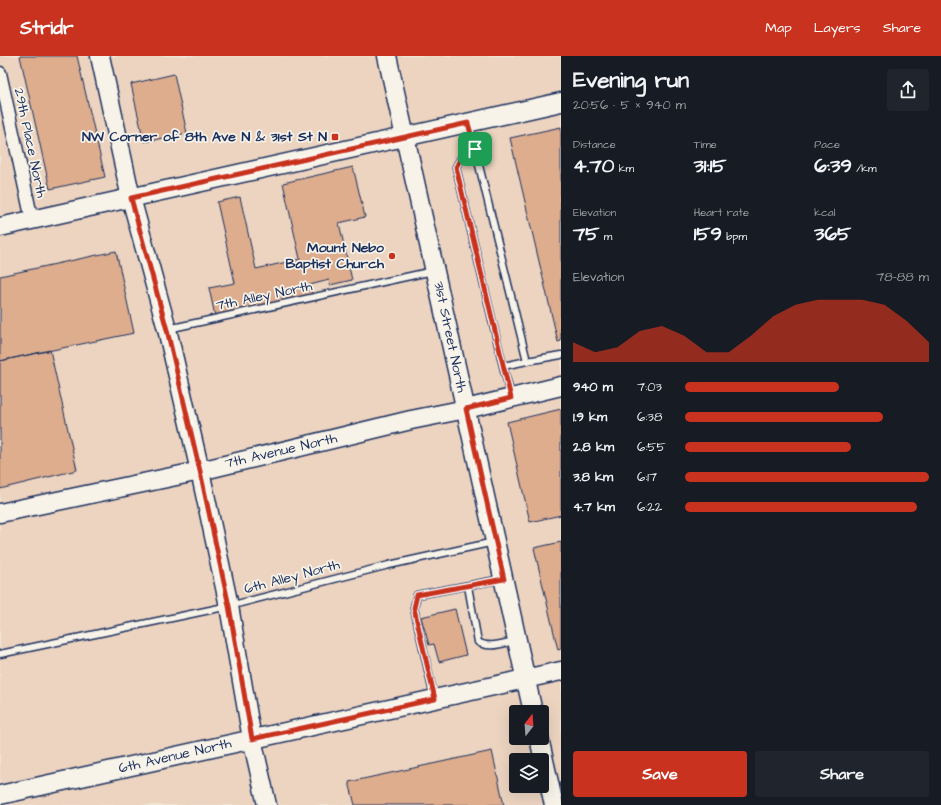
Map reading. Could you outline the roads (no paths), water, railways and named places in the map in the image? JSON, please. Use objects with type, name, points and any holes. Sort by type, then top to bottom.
[{"type":"street","points":[[100,56],[131,198],[167,330],[200,471],[229,606],[252,739],[267,805]]},
{"type":"street","name":"31st Street North","points":[[387,56],[436,270],[532,705]]},
{"type":"street","name":"29th Place North","points":[[0,73],[32,220]]},
{"type":"street","points":[[0,227],[405,138],[561,102]]},
{"type":"street","name":"7th Avenue North","points":[[0,513],[200,471],[411,420],[466,409],[561,386]]},
{"type":"street","name":"6th Avenue North","points":[[0,795],[561,671]]},
{"type":"street","points":[[541,745],[554,805]]},
{"type":"lane","points":[[468,123],[527,361]]},
{"type":"lane","points":[[475,149],[464,153],[456,167],[511,398]]},
{"type":"lane","name":"7th Alley North","points":[[167,330],[436,270]]},
{"type":"lane","points":[[503,366],[561,354]]},
{"type":"lane","name":"6th Alley North","points":[[0,654],[229,606],[389,565],[495,542]]},
{"type":"lane","points":[[435,699],[414,608],[417,595],[504,579]]},
{"type":"lane","points":[[468,586],[478,642],[482,645],[491,646],[518,640]]},
{"type":"place","name":"NW Corner of 8th Ave N & 31st St N","points":[[335,137]]},
{"type":"place","name":"Mount Nebo Baptist Church","points":[[392,256]]}]
